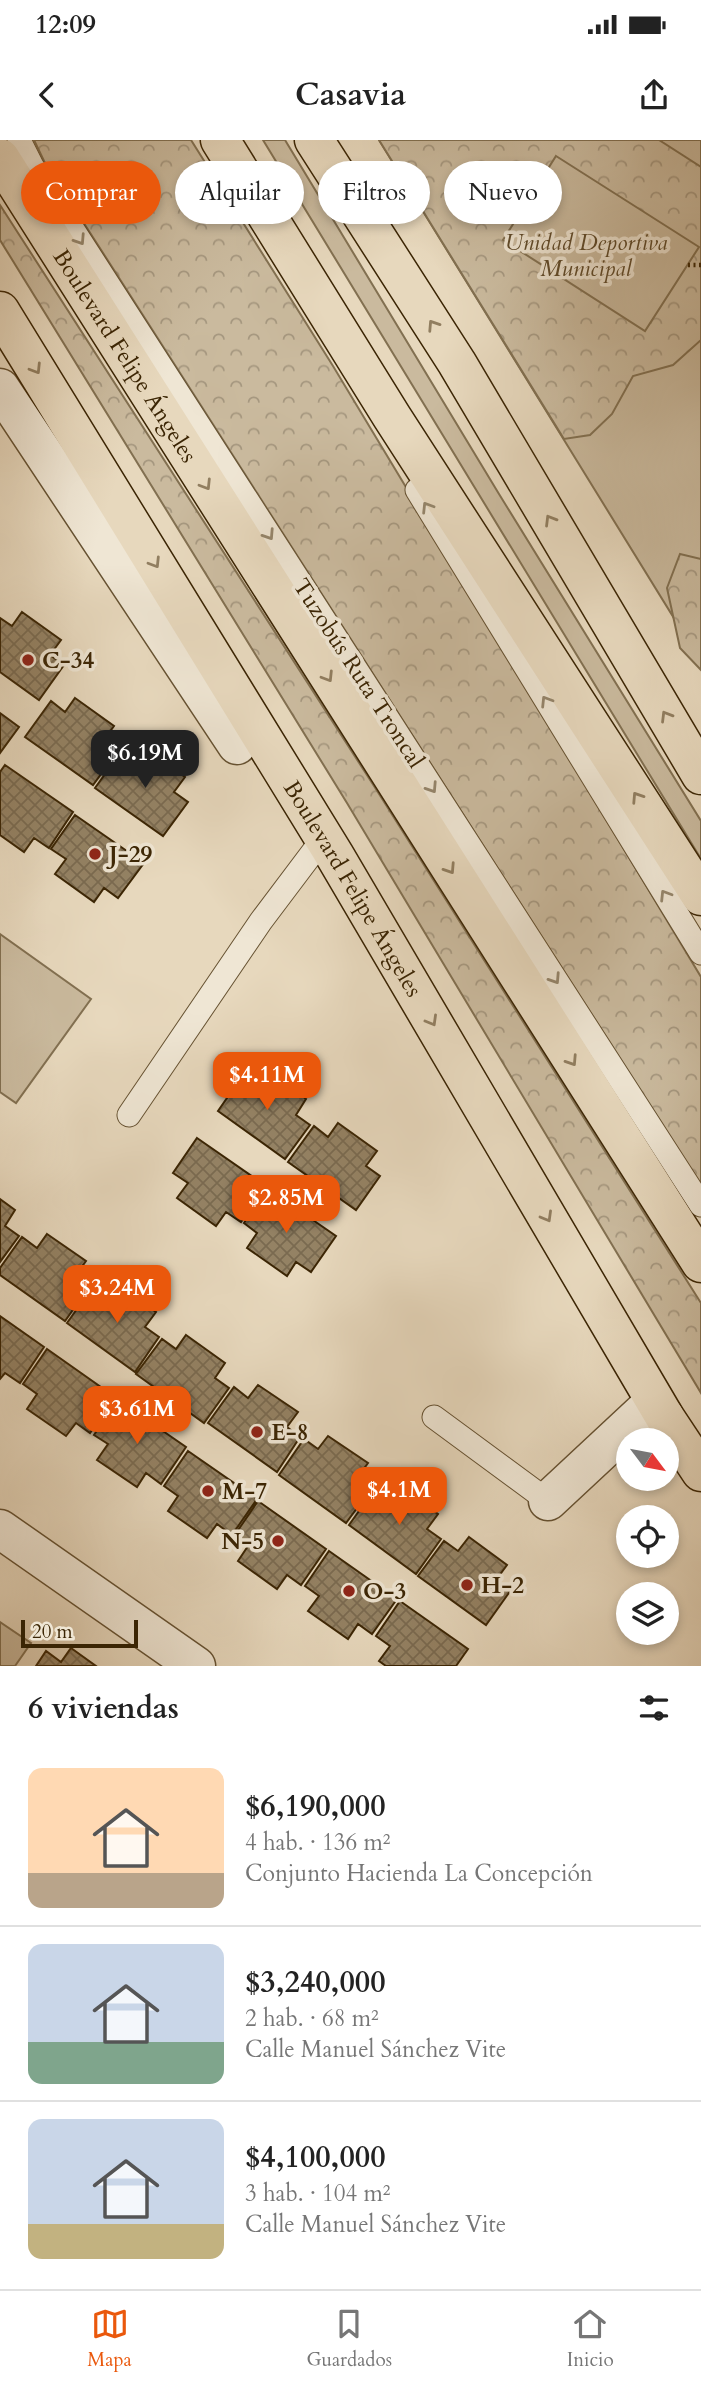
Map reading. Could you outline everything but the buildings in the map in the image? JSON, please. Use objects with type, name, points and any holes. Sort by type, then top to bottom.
[{"type":"main road","points":[[220,140],[392,417],[701,896]]},
{"type":"main road","points":[[314,140],[457,363],[701,775]]},
{"type":"main road","name":"Boulevard Felipe Ángeles","points":[[16,162],[701,1264]]},
{"type":"main road","name":"Boulevard Felipe Ángeles","points":[[0,311],[335,856],[664,1416],[701,1472]]},
{"type":"street","points":[[0,388],[237,745]]},
{"type":"street","points":[[548,1502],[651,1405],[664,1416]]},
{"type":"street","points":[[0,1529],[196,1666]]},
{"type":"lane","points":[[11,140],[16,162]]},
{"type":"lane","name":"Tuzobús Ruta Troncal","points":[[19,140],[16,162],[701,1205]]},
{"type":"lane","points":[[200,140],[701,953]]},
{"type":"lane","points":[[129,1115],[261,921],[316,848],[335,856]]},
{"type":"lane","points":[[434,1417],[548,1502]]},
{"type":"path","points":[[688,265],[701,265]]},
{"type":"green space","points":[[34,140],[191,140],[204,161],[175,161],[175,224],[244,224],[333,366],[701,977],[701,1185],[84,224],[161,224],[161,161],[44,161]]},
{"type":"green space","points":[[263,140],[285,140],[298,161],[276,161]]},
{"type":"green space","name":"Unidad Deportiva Municipal","points":[[379,140],[701,140],[701,662],[430,223],[430,161],[392,161]]},
{"type":"green space","points":[[379,140],[659,140],[701,167],[701,340],[673,365],[633,376],[612,414],[590,435],[564,439],[430,222],[430,161],[392,161]],"holes":[[[556,156],[699,247],[645,331],[503,240],[513,224],[444,224],[444,161],[553,161]]]},
{"type":"green space","points":[[304,171],[318,195],[318,224],[336,224],[701,821],[701,859],[304,207]]},
{"type":"green space","points":[[0,205],[374,786],[701,1303],[701,1393],[347,803],[0,240]]},
{"type":"green space","points":[[680,554],[701,559],[701,670],[680,648],[667,588]]},
{"type":"green space","points":[[0,934],[91,999],[16,1103],[0,1092]]},
{"type":"green space","points":[[0,1622],[31,1643],[15,1666],[0,1666]]},
{"type":"place","name":"C-34","points":[[28,660]]},
{"type":"place","name":"J-29","points":[[95,854]]},
{"type":"place","name":"E-8","points":[[257,1432]]},
{"type":"place","name":"M-7","points":[[208,1491]]},
{"type":"place","name":"N-5","points":[[278,1541]]},
{"type":"place","name":"H-2","points":[[467,1585]]},
{"type":"place","name":"O-3","points":[[349,1591]]}]
